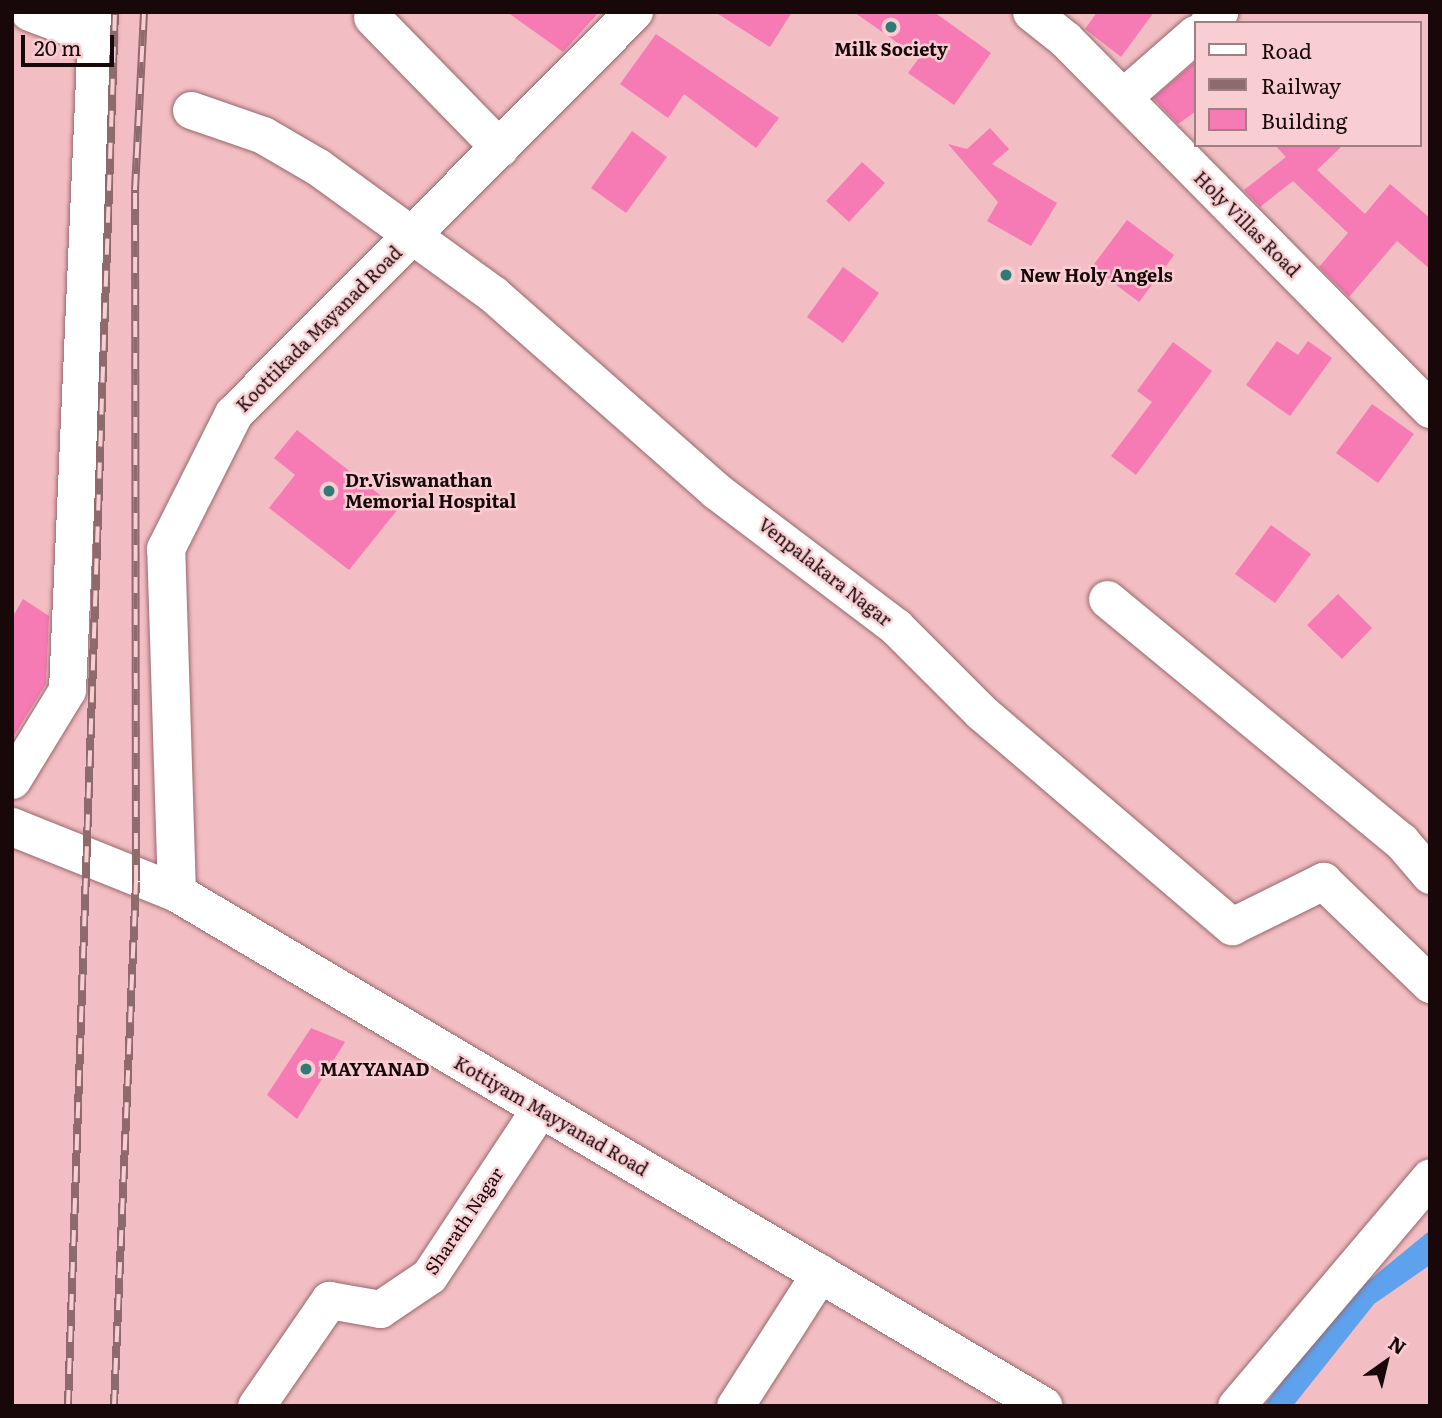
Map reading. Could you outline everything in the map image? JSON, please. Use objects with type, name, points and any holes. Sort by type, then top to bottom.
[{"type":"main road","name":"Koottikada Mayanad Road","points":[[177,894],[166,549],[234,414],[634,12]]},
{"type":"main road","name":"Kottiyam Mayyanad Road","points":[[12,827],[177,894],[1043,1406]]},
{"type":"street","points":[[12,780],[67,690],[96,25],[29,12]]},
{"type":"street","name":"Holy Villas Road","points":[[1031,12],[1065,39],[1430,409]]},
{"type":"street","points":[[372,17],[500,148]]},
{"type":"street","points":[[1123,97],[1194,35]]},
{"type":"street","name":"Venpalakara Nagar","points":[[191,110],[263,135],[493,294],[715,490],[896,627],[981,712],[1231,926],[1323,881],[1430,984]]},
{"type":"street","points":[[1107,599],[1401,841],[1430,875]]},
{"type":"street","name":"Sharath Nagar","points":[[256,1406],[329,1300],[380,1309],[429,1276],[540,1108]]},
{"type":"street","points":[[1236,1406],[1353,1259],[1430,1177]]},
{"type":"street","points":[[735,1406],[820,1273]]},
{"type":"water","points":[[1430,1243],[1430,1265],[1374,1304],[1293,1406],[1264,1406],[1327,1321]]},
{"type":"building","points":[[507,12],[599,12],[563,52]]},
{"type":"building","points":[[715,12],[792,12],[770,47]]},
{"type":"building","points":[[854,12],[934,12],[991,53],[954,105],[908,73],[919,58]]},
{"type":"building","points":[[1097,12],[1154,12],[1121,57],[1085,29]]},
{"type":"building","points":[[656,34],[779,118],[756,148],[684,94],[668,118],[620,84]]},
{"type":"building","points":[[1194,63],[1194,113],[1178,124],[1153,98]]},
{"type":"building","points":[[990,128],[1009,149],[992,164],[1057,203],[1031,246],[987,221],[998,202],[948,144],[967,149]]},
{"type":"building","points":[[632,131],[667,157],[626,213],[591,188]]},
{"type":"building","points":[[1277,147],[1341,147],[1317,170],[1365,214],[1390,184],[1430,218],[1430,269],[1397,241],[1349,297],[1319,267],[1348,233],[1293,181],[1260,207],[1244,190],[1286,157]]},
{"type":"building","points":[[862,162],[885,183],[849,222],[826,201]]},
{"type":"building","points":[[1127,220],[1174,255],[1139,302],[1092,267]]},
{"type":"building","points":[[843,267],[879,293],[843,343],[807,317]]},
{"type":"building","points":[[1277,341],[1298,355],[1308,341],[1332,358],[1290,416],[1246,385]]},
{"type":"building","points":[[1173,342],[1212,371],[1136,475],[1111,456],[1152,402],[1137,391]]},
{"type":"building","points":[[1372,404],[1414,434],[1378,483],[1336,453]]},
{"type":"building","name":"Dr.Viswanathan Memorial Hospital","points":[[297,430],[398,509],[349,570],[269,508],[295,475],[274,458]]},
{"type":"building","points":[[1271,525],[1311,554],[1275,603],[1235,574]]},
{"type":"building","points":[[1338,594],[1372,628],[1342,659],[1307,625]]},
{"type":"building","points":[[23,599],[49,616],[46,684],[12,739],[12,618]]},
{"type":"building","name":"MAYYANAD","points":[[311,1028],[345,1042],[297,1119],[267,1095]]},
{"type":"waterway","points":[[1333,1316],[1430,1237]]},
{"type":"railway","points":[[68,1406],[115,12]]},
{"type":"railway","points":[[114,1406],[136,881],[135,190],[144,12]]},
{"type":"place","name":"Milk Society","points":[[891,27]]},
{"type":"place","name":"New Holy Angels","points":[[1006,275]]},
{"type":"place","name":"Dr.Viswanathan Memorial Hospital","points":[[329,491]]},
{"type":"place","name":"MAYYANAD","points":[[306,1069]]}]
